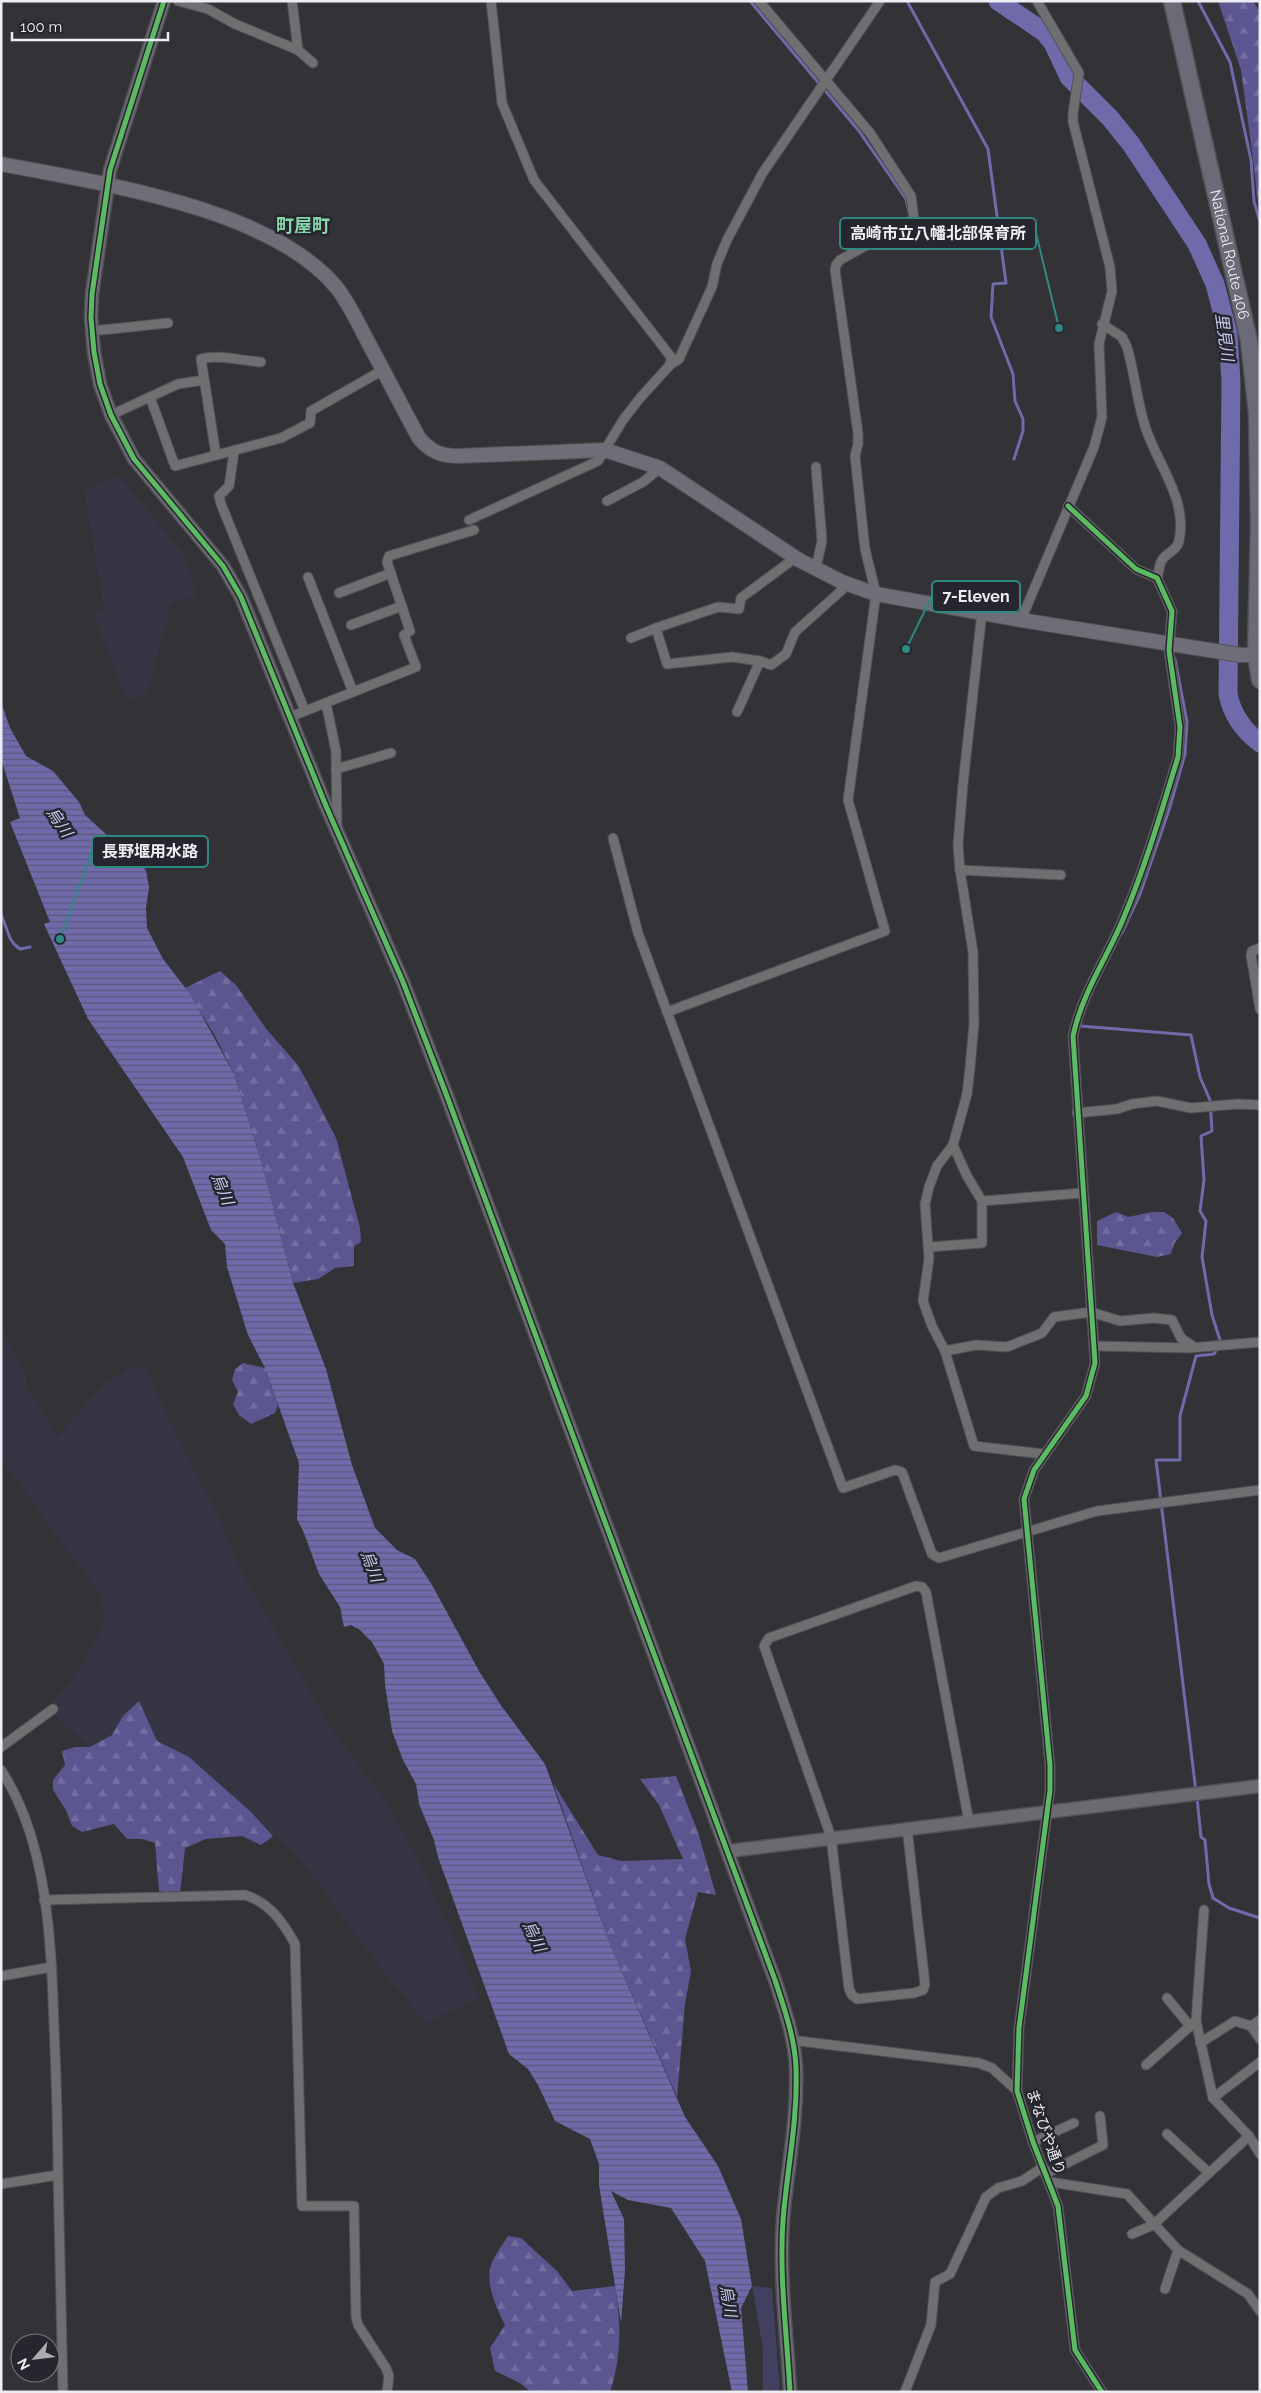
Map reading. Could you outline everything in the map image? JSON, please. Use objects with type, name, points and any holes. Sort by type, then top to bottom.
[{"type":"highway","name":"National Route 406","points":[[1172,1],[1249,341],[1257,413],[1258,655]]},
{"type":"highway","points":[[1258,655],[1260,680]]},
{"type":"main road","points":[[1,164],[90,181],[157,197],[222,217],[262,233],[291,248],[316,266],[337,288],[420,438],[427,447],[438,454],[458,456],[606,450],[660,468],[795,558],[846,583],[876,594],[1021,620],[1216,651],[1258,655]]},
{"type":"street","points":[[164,1],[116,149],[108,185],[94,269],[92,331],[100,384],[111,415],[134,459],[223,566],[248,612],[338,832],[403,982],[446,1091],[729,1851],[775,1980],[796,2067],[796,2114],[783,2221],[783,2262],[790,2392]]},
{"type":"street","points":[[178,1],[209,5],[235,24],[298,50],[313,63]]},
{"type":"street","points":[[292,1],[298,50]]},
{"type":"street","points":[[491,1],[502,103],[534,180],[671,356],[670,365]]},
{"type":"street","points":[[667,1012],[884,932],[848,800],[876,594],[865,549],[855,456],[858,433],[835,270],[840,260],[914,219],[912,201],[870,133],[759,1]]},
{"type":"street","points":[[469,520],[598,460],[623,420],[670,365],[679,360],[712,287],[717,264],[727,240],[762,174],[880,1]]},
{"type":"street","points":[[1021,620],[1094,447],[1102,417],[1099,344],[1102,324],[1112,290],[1110,267],[1073,122],[1080,77],[1078,68],[1037,1]]},
{"type":"street","points":[[92,331],[168,323]]},
{"type":"street","points":[[1068,506],[1136,568],[1157,578],[1162,558],[1177,547],[1179,543],[1180,519],[1178,504],[1171,482],[1146,428],[1127,347],[1122,337],[1102,324]]},
{"type":"street","points":[[216,455],[201,359],[211,356],[261,362]]},
{"type":"street","points":[[150,397],[175,466],[234,452],[281,438],[310,423],[311,411],[383,370]]},
{"type":"street","points":[[111,415],[178,384],[204,380]]},
{"type":"street","points":[[234,452],[229,486],[219,496],[221,504],[305,711]]},
{"type":"street","points":[[816,467],[822,542],[816,568]]},
{"type":"street","points":[[607,501],[643,482],[660,468]]},
{"type":"street","points":[[290,717],[416,668],[404,635],[410,631],[387,562],[389,556],[474,530]]},
{"type":"street","points":[[631,638],[718,607],[739,609],[741,598],[795,558]]},
{"type":"street","points":[[339,593],[391,573]]},
{"type":"street","points":[[308,577],[353,692]]},
{"type":"street","name":"まなびや通り","points":[[1102,2392],[1082,2363],[1073,2341],[1062,2225],[1050,2182],[1033,2142],[1017,2091],[1020,2020],[1046,1813],[1050,1765],[1024,1499],[1034,1470],[1043,1454],[1086,1396],[1095,1363],[1073,1036],[1080,1008],[1121,924],[1178,757],[1180,727],[1169,651],[1172,612],[1157,578]]},
{"type":"street","points":[[656,628],[667,664],[732,657],[760,661],[771,665],[786,654],[795,632],[842,590],[846,583]]},
{"type":"street","points":[[351,625],[402,606]]},
{"type":"street","points":[[982,612],[958,845],[973,952],[974,1023],[967,1094],[953,1145],[937,1166],[929,1187],[925,1217],[929,1247],[923,1301],[932,1326],[945,1351],[974,1446],[1043,1454]]},
{"type":"street","points":[[737,712],[760,661]]},
{"type":"street","points":[[326,703],[336,750],[338,832]]},
{"type":"street","points":[[336,769],[391,753]]},
{"type":"street","points":[[613,838],[638,933],[843,1488],[895,1470],[902,1472],[932,1554],[939,1558],[1097,1511],[1260,1490]]},
{"type":"street","points":[[960,870],[1061,875]]},
{"type":"street","points":[[1260,948],[1252,951],[1251,955],[1260,1009]]},
{"type":"street","points":[[1077,1113],[1117,1109],[1132,1104],[1156,1101],[1191,1108],[1238,1104],[1260,1105]]},
{"type":"street","points":[[929,1247],[982,1243],[982,1201],[967,1176],[953,1145]]},
{"type":"street","points":[[982,1201],[1083,1193]]},
{"type":"street","points":[[945,1351],[976,1345],[1007,1347],[1042,1333],[1054,1317],[1091,1312],[1120,1321],[1154,1318],[1172,1320],[1181,1338],[1194,1347]]},
{"type":"street","points":[[1094,1346],[1194,1347],[1260,1342]]},
{"type":"street","points":[[907,1828],[925,1977],[923,1990],[857,1999],[852,1996],[831,1837],[764,1646],[769,1638],[916,1586],[922,1587],[926,1592],[969,1822]]},
{"type":"street","points":[[1,1747],[53,1709]]},
{"type":"street","points":[[1,1770],[29,1824],[44,1900],[52,1967],[63,2392]]},
{"type":"street","points":[[729,1851],[831,1837],[1046,1813],[1260,1786]]},
{"type":"street","points":[[44,1900],[245,1895],[259,1899],[282,1921],[295,1944],[302,2206],[354,2206],[356,2317],[358,2325],[386,2368],[389,2376],[387,2392]]},
{"type":"street","points":[[1204,1910],[1193,2023],[1200,2043],[1213,2098],[1249,2136],[1260,2154]]},
{"type":"street","points":[[1,1976],[52,1967]]},
{"type":"street","points":[[1166,1998],[1193,2023]]},
{"type":"street","points":[[1251,2026],[1260,2020]]},
{"type":"street","points":[[1200,2043],[1235,2022],[1251,2026],[1260,2039]]},
{"type":"street","points":[[1146,2065],[1193,2023]]},
{"type":"street","points":[[791,2040],[979,2063],[992,2068],[1017,2091]]},
{"type":"street","points":[[1213,2098],[1260,2062]]},
{"type":"street","points":[[904,2392],[931,2325],[935,2282],[950,2274],[986,2197],[998,2188],[1022,2181],[1103,2145],[1100,2116]]},
{"type":"street","points":[[1033,2142],[1074,2123]]},
{"type":"street","points":[[1167,2134],[1209,2174]]},
{"type":"street","points":[[1132,2234],[1154,2225],[1249,2136]]},
{"type":"street","points":[[1,2184],[58,2175]]},
{"type":"street","points":[[1050,2182],[1127,2194],[1178,2250],[1248,2294],[1260,2311]]},
{"type":"street","points":[[1165,2290],[1178,2250]]},
{"type":"shaded area","points":[[118,474],[185,556],[196,596],[172,603],[146,695],[127,700],[93,613],[104,609],[84,490]]},
{"type":"shaded area","points":[[1,1329],[27,1378],[26,1385],[58,1437],[98,1389],[130,1367],[147,1368],[169,1420],[221,1522],[239,1566],[331,1727],[386,1802],[398,1822],[426,1875],[480,1998],[425,2023],[381,1969],[303,1863],[251,1812],[189,1757],[157,1741],[139,1702],[123,1716],[112,1735],[90,1747],[55,1716],[48,1706],[69,1683],[85,1659],[103,1624],[102,1598],[1,1459]]},
{"type":"shaded area","points":[[752,2286],[772,2288],[780,2392],[763,2392],[763,2349]]},
{"type":"green space","points":[[1218,1],[1253,1],[1260,12],[1260,224],[1241,70]]},
{"type":"green space","points":[[220,971],[236,985],[267,1030],[298,1065],[336,1138],[360,1228],[361,1242],[354,1246],[354,1266],[335,1268],[318,1279],[293,1283],[262,1164],[234,1074],[214,1034],[185,988]]},
{"type":"green space","points":[[1116,1212],[1128,1217],[1151,1212],[1164,1212],[1173,1218],[1182,1233],[1174,1244],[1171,1254],[1157,1257],[1097,1245],[1097,1221]]},
{"type":"green space","points":[[243,1363],[265,1368],[278,1405],[275,1413],[251,1424],[239,1415],[233,1404],[238,1392],[232,1380],[235,1369]]},
{"type":"green space","points":[[139,1701],[157,1741],[189,1757],[251,1812],[273,1836],[261,1845],[242,1836],[206,1839],[185,1848],[180,1894],[159,1891],[155,1843],[142,1839],[127,1839],[114,1824],[82,1832],[72,1826],[66,1810],[53,1790],[53,1780],[65,1765],[62,1751],[75,1747],[90,1747],[112,1735],[123,1716]]},
{"type":"green space","points":[[676,1776],[698,1832],[716,1895],[698,1892],[685,1939],[691,1971],[685,2004],[677,2097],[611,1947],[553,1783],[598,1855],[621,1861],[683,1859],[659,1805],[640,1779]]},
{"type":"green space","points":[[508,2236],[521,2238],[557,2271],[572,2291],[615,2286],[619,2339],[617,2365],[610,2392],[531,2392],[520,2383],[495,2371],[490,2348],[505,2325],[492,2293],[489,2276],[493,2260]]},
{"type":"water","name":"烏川","points":[[1,702],[10,728],[26,756],[53,771],[79,802],[85,815],[107,835],[120,838],[132,847],[146,871],[149,887],[146,908],[147,928],[163,959],[190,994],[234,1074],[262,1164],[293,1283],[326,1369],[352,1465],[375,1528],[397,1550],[415,1559],[432,1585],[479,1671],[502,1707],[545,1764],[611,1947],[685,2117],[718,2166],[741,2219],[752,2286],[741,2308],[748,2392],[732,2392],[705,2261],[671,2208],[628,2200],[611,2191],[624,2219],[625,2270],[621,2323],[599,2185],[599,2164],[590,2139],[555,2121],[538,2085],[528,2069],[509,2054],[438,1857],[434,1840],[419,1804],[416,1784],[403,1760],[392,1731],[384,1664],[372,1642],[360,1630],[351,1625],[344,1627],[340,1607],[319,1574],[297,1519],[299,1463],[265,1368],[248,1335],[227,1267],[225,1244],[211,1230],[183,1157],[88,1019],[44,924],[50,922],[10,822],[20,818],[1,759]]},
{"type":"waterway","points":[[750,1],[859,131],[906,199],[909,212]]},
{"type":"waterway","points":[[907,1],[988,149],[1006,283],[993,284],[991,317],[1013,374],[1015,401],[1023,419],[1023,431],[1014,459]]},
{"type":"waterway","name":"里見川","points":[[998,1],[1044,32],[1053,43],[1069,77],[1110,118],[1131,144],[1197,244],[1215,284],[1228,334],[1231,381],[1228,694],[1232,709],[1239,721],[1248,733],[1260,743]]},
{"type":"waterway","points":[[1198,1],[1230,62],[1251,160],[1254,201],[1260,222]]},
{"type":"waterway","points":[[1122,933],[1140,894],[1169,810],[1185,754],[1187,722],[1175,659]]},
{"type":"waterway","points":[[1,914],[14,944],[20,949],[30,947]]},
{"type":"waterway","points":[[1081,1022],[1080,1026],[1191,1035],[1200,1077],[1210,1100],[1212,1131],[1201,1136],[1204,1180],[1200,1211],[1206,1221],[1202,1257],[1212,1315],[1221,1343],[1214,1354],[1196,1356],[1180,1416],[1180,1460],[1156,1460],[1196,1792]]},
{"type":"waterway","points":[[1197,1798],[1201,1837],[1205,1840],[1209,1884],[1213,1898],[1229,1908],[1260,1918]]},
{"type":"cycle path","points":[[164,1],[110,170],[92,294],[91,318],[94,352],[100,384],[111,415],[134,459],[223,566],[241,597],[326,806],[403,982],[775,1980],[791,2034],[796,2068],[792,2145],[782,2241],[790,2392]]},
{"type":"cycle path","points":[[1068,506],[1136,569],[1157,578],[1172,611],[1169,651],[1180,727],[1178,757],[1145,863],[1121,924],[1082,1006],[1073,1036],[1095,1363],[1086,1396],[1034,1470],[1024,1499],[1050,1765],[1050,1790],[1019,2028],[1017,2091],[1033,2142],[1058,2206],[1075,2350],[1102,2392]]},
{"type":"place","name":"高崎市立八幡北部保育所","points":[[1059,328]]},
{"type":"place","name":"7-Eleven","points":[[906,649]]},
{"type":"place","name":"長野堰用水路","points":[[60,939]]},
{"type":"district","name":"町屋町","points":[[303,226]]}]
